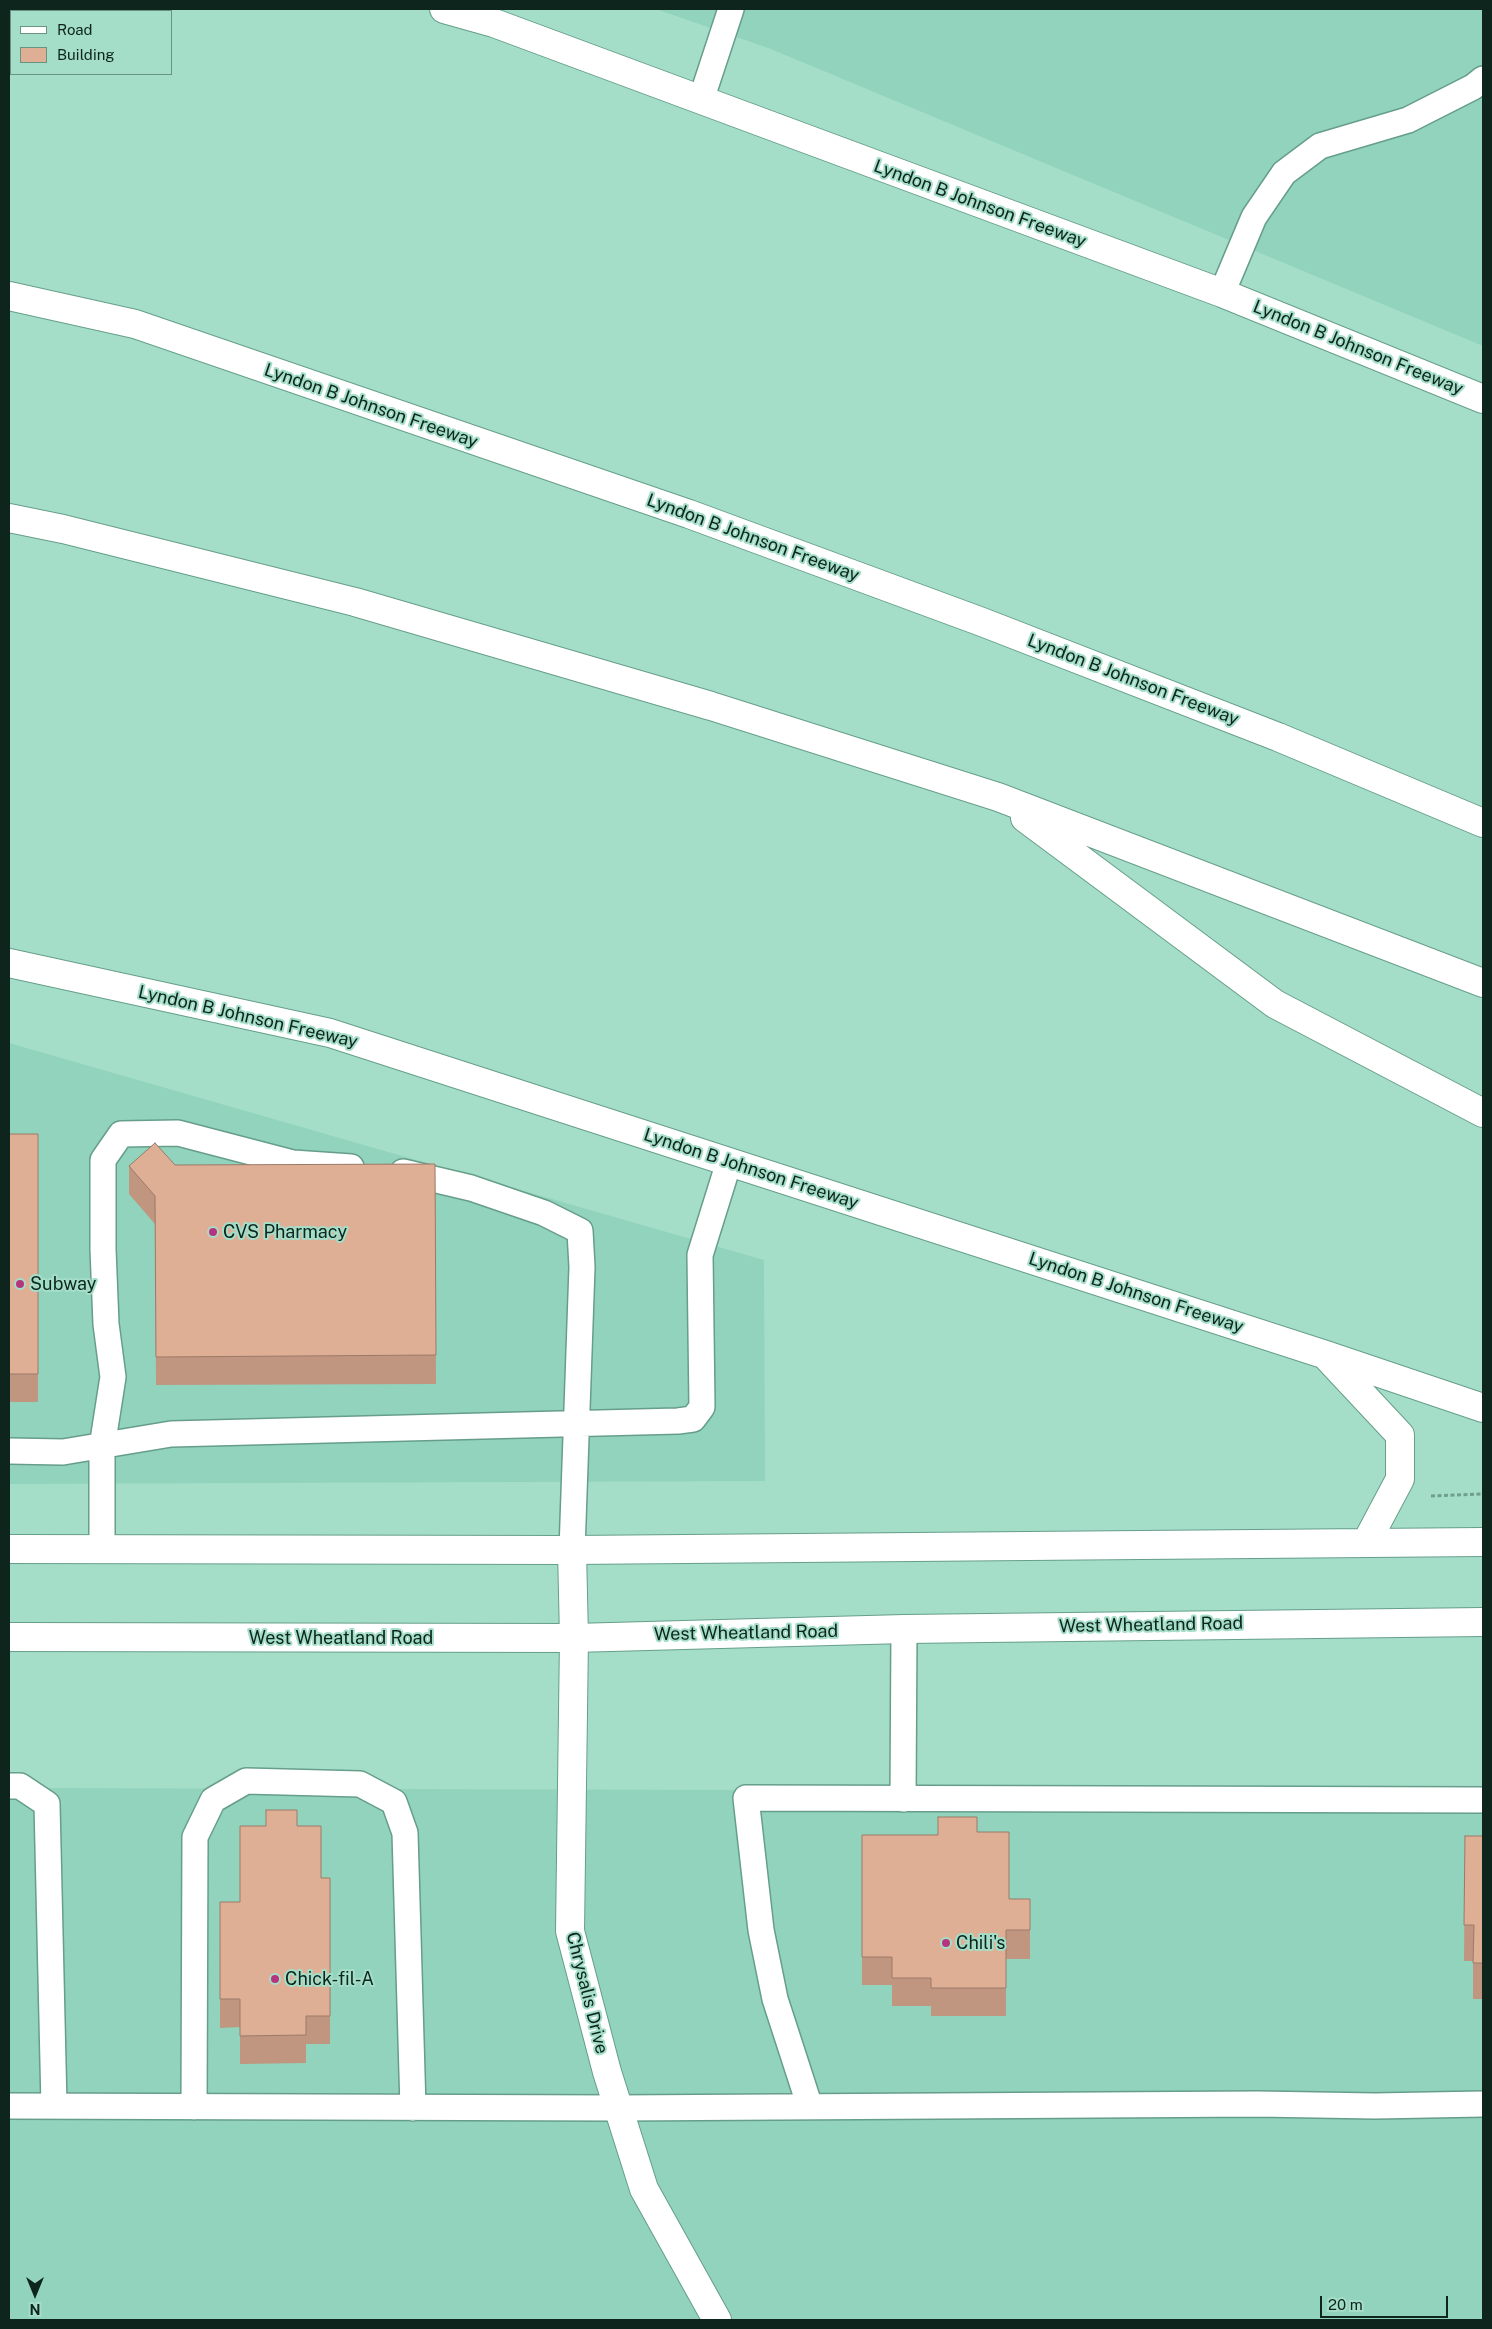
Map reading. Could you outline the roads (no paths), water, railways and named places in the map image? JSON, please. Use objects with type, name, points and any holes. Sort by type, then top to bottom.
[{"type":"main road","name":"Lyndon B Johnson Freeway","points":[[444,9],[497,16],[701,100],[1222,293],[1483,399]]},
{"type":"main road","name":"Lyndon B Johnson Freeway","points":[[9,296],[135,324],[689,514],[982,622],[1269,733],[1483,823]]},
{"type":"main road","points":[[9,518],[64,529],[355,602],[711,706],[998,797],[1483,983]]},
{"type":"main road","points":[[998,797],[1275,1004],[1483,1113]]},
{"type":"main road","name":"Lyndon B Johnson Freeway","points":[[9,963],[330,1033],[1326,1355],[1483,1408]]},
{"type":"main road","points":[[1326,1355],[1400,1435],[1400,1479],[1366,1543]]},
{"type":"main road","points":[[9,1548],[572,1550],[1483,1542]]},
{"type":"main road","name":"Chrysalis Drive","points":[[572,1550],[574,1638],[570,1931],[618,2108],[644,2189],[717,2320]]},
{"type":"main road","name":"West Wheatland Road","points":[[9,1637],[574,1638],[904,1629],[1483,1622]]},
{"type":"lane","points":[[701,100],[732,9]]},
{"type":"lane","points":[[1222,293],[1254,217],[1284,173],[1320,146],[1408,120],[1473,87],[1483,79]]},
{"type":"lane","points":[[102,1549],[102,1447],[114,1377],[106,1315],[102,1231],[103,1160],[121,1134],[178,1133],[293,1163],[375,1168],[471,1188],[544,1212],[580,1231],[582,1267],[572,1550]]},
{"type":"lane","points":[[9,1451],[64,1452],[171,1434],[577,1422],[678,1421],[693,1419],[702,1408],[700,1255],[729,1162]]},
{"type":"lane","points":[[903,1799],[904,1629]]},
{"type":"lane","points":[[194,2107],[195,1838],[213,1800],[246,1781],[360,1784],[394,1802],[405,1833],[413,2108]]},
{"type":"lane","points":[[9,1786],[20,1786],[47,1804],[54,2106]]},
{"type":"lane","points":[[810,2107],[775,1999],[761,1930],[746,1798],[1483,1800]]},
{"type":"lane","points":[[9,2106],[618,2108],[1258,2104],[1375,2106],[1483,2104]]},
{"type":"place","name":"CVS Pharmacy","points":[[213,1232]]},
{"type":"place","name":"Subway","points":[[20,1284]]},
{"type":"place","name":"Chili's","points":[[946,1943]]},
{"type":"place","name":"Chick-fil-A","points":[[275,1979]]}]
